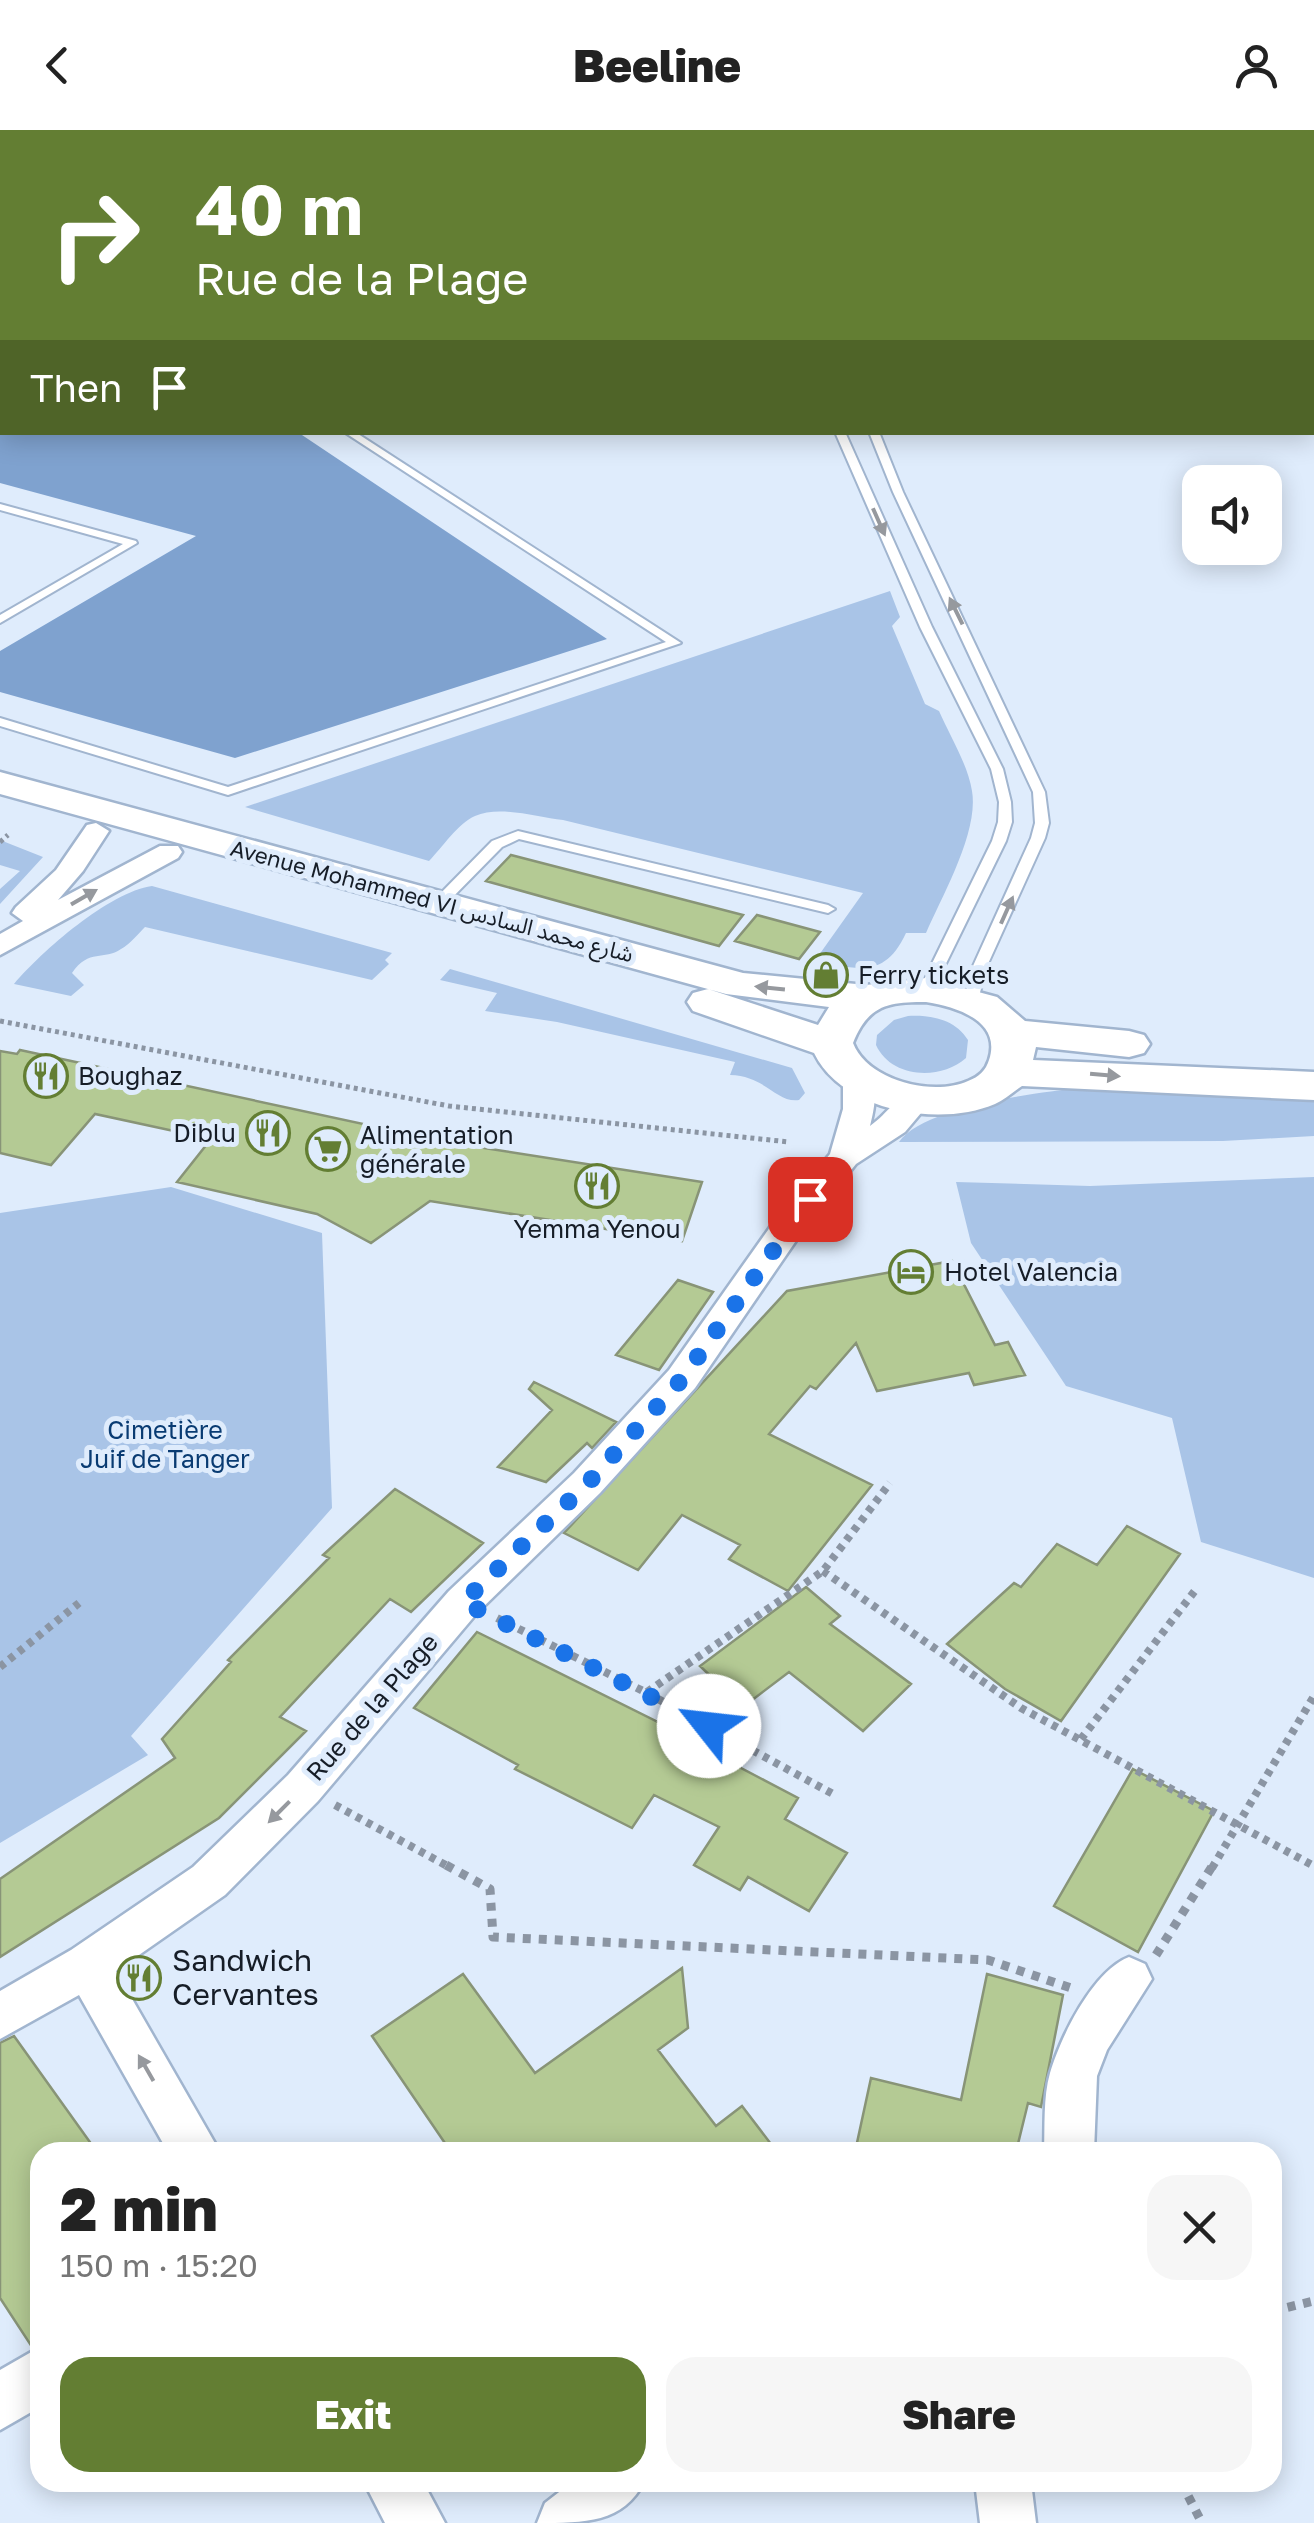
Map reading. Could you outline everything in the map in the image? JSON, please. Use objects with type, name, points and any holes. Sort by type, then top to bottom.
[{"type":"main road","name":"Avenue Mohammed VI شارع محمد السادس","points":[[0,783],[741,985],[867,998]]},
{"type":"main road","name":"Avenue Mohammed VI شارع محمد السادس","points":[[4,820],[96,831],[728,1008],[845,1062]]},
{"type":"main road","points":[[1009,1052],[995,1014],[970,1000],[926,990],[895,991],[867,998],[837,1023],[845,1062],[884,1092],[916,1100],[971,1095],[1009,1052],[1314,1055]]},
{"type":"main road","points":[[1009,1052],[1314,1086]]},
{"type":"street","points":[[0,932],[46,898],[80,861],[96,831]]},
{"type":"street","points":[[0,946],[122,874],[169,852]]},
{"type":"street","points":[[845,1062],[859,1108],[845,1157]]},
{"type":"street","points":[[845,1157],[894,1125],[916,1100]]},
{"type":"street","name":"Rue de la Plage","points":[[0,2017],[87,1965],[209,1881],[303,1788],[463,1602],[588,1483],[682,1379],[792,1220],[845,1157]]},
{"type":"street","points":[[87,1965],[189,2142]]},
{"type":"street","points":[[1070,2142],[1073,2076],[1088,2037],[1120,1990]]},
{"type":"street","points":[[0,2403],[30,2381]]},
{"type":"street","points":[[397,2492],[416,2523]]},
{"type":"street","points":[[564,2523],[604,2492]]},
{"type":"street","points":[[1004,2492],[1008,2523]]},
{"type":"lane","points":[[0,722],[228,791],[675,643],[353,435]]},
{"type":"lane","points":[[841,435],[926,627],[996,770],[1005,802],[1005,822],[999,840],[926,990]]},
{"type":"lane","points":[[875,435],[1039,792],[1042,823],[1038,838],[980,966],[970,1000]]},
{"type":"lane","points":[[0,507],[132,543],[0,620]]},
{"type":"lane","points":[[438,904],[497,844],[518,836],[828,908]]},
{"type":"path","points":[[0,842],[4,820]]},
{"type":"path","points":[[0,1021],[450,1106],[789,1142]]},
{"type":"path","points":[[647,1692],[823,1571],[890,1483]]},
{"type":"path","points":[[823,1571],[1021,1708],[1241,1823],[1314,1866]]},
{"type":"path","points":[[1080,1739],[1197,1588]]},
{"type":"path","points":[[463,1602],[647,1692],[832,1794]]},
{"type":"path","points":[[0,1666],[79,1603]]},
{"type":"path","points":[[303,1788],[490,1890],[493,1937],[988,1960],[1120,1990],[1158,1953],[1241,1823],[1314,1696]]},
{"type":"path","points":[[1282,2308],[1314,2301]]},
{"type":"path","points":[[1185,2492],[1202,2523]]},
{"type":"green space","points":[[890,591],[900,617],[892,626],[925,704],[939,711],[963,761],[973,807],[958,864],[926,933],[906,933],[898,948],[879,964],[857,968],[814,962],[863,893],[563,820],[518,813],[485,813],[469,819],[429,861],[245,807]]},
{"type":"green space","points":[[0,840],[43,857],[0,904],[0,889],[20,871],[0,865]]},
{"type":"green space","points":[[152,886],[392,953],[385,960],[389,964],[372,980],[145,927],[121,949],[78,965],[72,973],[84,985],[71,996],[14,984],[59,940],[97,911],[116,899]]},
{"type":"green space","points":[[450,969],[792,1068],[805,1093],[799,1100],[791,1100],[753,1080],[730,1075],[735,1062],[557,1022],[485,1011],[497,993],[440,980]]},
{"type":"green space","points":[[908,1016],[934,1018],[956,1027],[968,1040],[966,1058],[930,1073],[904,1070],[893,1064],[876,1045],[877,1035],[894,1020]]},
{"type":"green space","points":[[1078,1088],[1314,1099],[1314,1136],[1223,1141],[899,1142],[912,1130],[955,1111]]},
{"type":"green space","points":[[1314,1177],[1314,1578],[1201,1542],[1172,1418],[1066,1386],[971,1243],[956,1182],[1090,1186]]},
{"type":"green space","name":"Cimetière Juif de Tanger","points":[[171,1187],[322,1233],[332,1508],[131,1736],[148,1755],[0,1843],[0,1213]]},
{"type":"shaded area","points":[[0,435],[302,435],[607,639],[235,758],[0,692],[0,651],[196,536],[0,483]]},
{"type":"building","points":[[511,855],[743,915],[719,946],[486,881]]},
{"type":"building","points":[[757,915],[820,932],[799,959],[735,941]]},
{"type":"building","points":[[20,1050],[396,1131],[394,1134],[702,1182],[682,1241],[430,1201],[371,1243],[317,1214],[177,1182],[211,1139],[95,1114],[51,1165],[0,1153],[0,1051],[17,1054]]},
{"type":"building","points":[[952,1261],[995,1345],[1008,1342],[1025,1375],[974,1385],[969,1373],[877,1391],[856,1343],[816,1389],[810,1386],[769,1434],[872,1485],[788,1591],[729,1559],[740,1545],[682,1515],[638,1570],[564,1533],[787,1291]]},
{"type":"building","points":[[678,1280],[713,1292],[659,1370],[616,1355]]},
{"type":"building","points":[[534,1382],[616,1422],[592,1448],[587,1443],[546,1482],[498,1467],[552,1410],[529,1389]]},
{"type":"building","points":[[395,1489],[483,1543],[411,1612],[390,1599],[280,1717],[306,1731],[219,1818],[0,1957],[0,1879],[175,1758],[162,1739],[231,1662],[228,1660],[329,1558],[323,1555]]},
{"type":"building","points":[[1127,1526],[1180,1554],[1061,1721],[1005,1689],[947,1644],[1014,1583],[1021,1587],[1057,1544],[1097,1565]]},
{"type":"building","points":[[806,1587],[840,1616],[830,1624],[911,1684],[863,1731],[789,1672],[743,1707],[700,1666]]},
{"type":"building","points":[[477,1632],[726,1756],[724,1759],[798,1798],[785,1819],[847,1853],[809,1911],[748,1877],[740,1890],[694,1865],[719,1827],[654,1795],[632,1828],[515,1769],[518,1765],[414,1708]]},
{"type":"building","points":[[1133,1769],[1214,1811],[1138,1952],[1054,1906]]},
{"type":"building","points":[[682,1968],[688,2028],[658,2050],[716,2126],[742,2106],[769,2142],[444,2142],[372,2036],[463,1974],[535,2073]]},
{"type":"building","points":[[987,1974],[1063,1995],[1041,2107],[1028,2103],[1018,2142],[857,2142],[871,2078],[961,2100]]},
{"type":"building","points":[[14,2036],[90,2142],[30,2142],[30,2344],[0,2298],[0,2043]]},
{"type":"place","name":"Ferry tickets","points":[[826,975]]},
{"type":"place","name":"Boughaz","points":[[46,1076]]},
{"type":"place","name":"Diblu","points":[[268,1133]]},
{"type":"place","name":"Alimentation générale","points":[[328,1149]]},
{"type":"place","name":"Yemma Yenou","points":[[597,1186]]},
{"type":"place","name":"Hotel Valencia","points":[[911,1272]]},
{"type":"place","name":"Sandwich Cervantes","points":[[139,1978]]},
{"type":"route","points":[[709,1726],[463,1602],[588,1483],[682,1379],[810,1199]]}]
